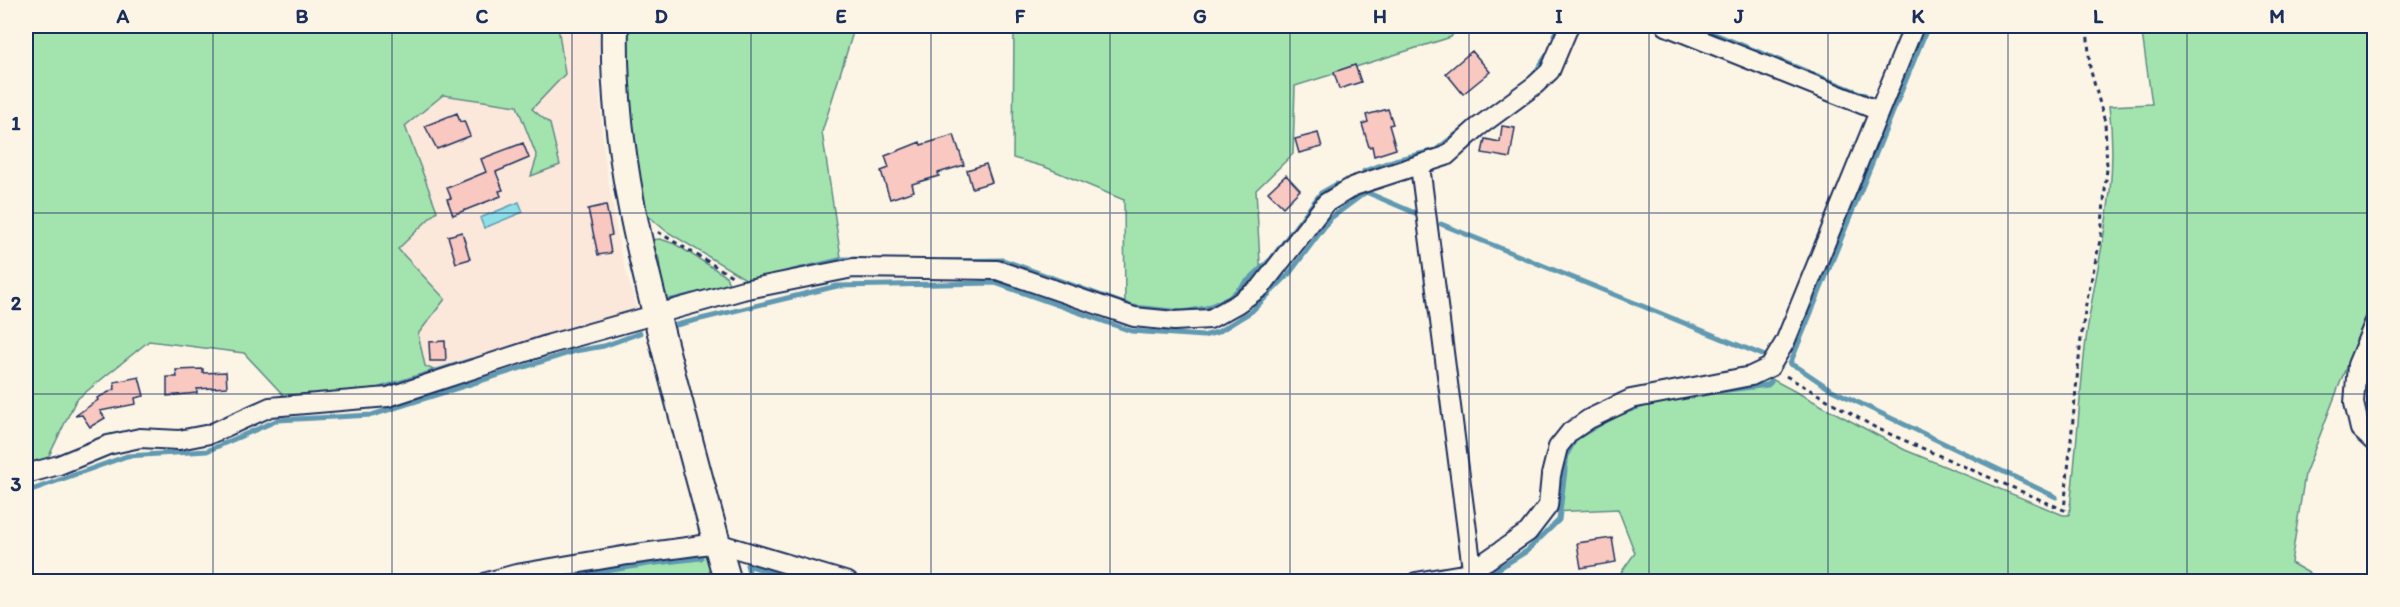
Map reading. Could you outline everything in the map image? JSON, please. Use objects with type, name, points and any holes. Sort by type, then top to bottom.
[{"type":"street","points":[[615,26],[615,76],[621,151],[633,218],[656,316],[728,582]]},
{"type":"street","points":[[26,474],[59,465],[108,445],[140,438],[179,440],[210,434],[270,407],[388,397],[550,344],[743,290],[853,268],[997,270],[1134,317],[1174,321],[1210,319],[1237,304],[1260,287],[1326,203],[1354,186],[1446,156],[1477,128],[1535,85],[1550,71],[1569,26]]},
{"type":"street","points":[[1666,26],[1879,111]]},
{"type":"street","points":[[1416,582],[1462,574],[1474,575],[1528,532],[1548,506],[1551,475],[1558,447],[1570,432],[1589,419],[1631,399],[1751,376],[1770,367],[1785,342],[1914,26]]},
{"type":"street","points":[[1420,166],[1474,575]]},
{"type":"street","points":[[2374,324],[2357,365],[2354,403],[2360,429],[2374,442]]},
{"type":"street","points":[[487,582],[516,574],[717,543],[848,582]]},
{"type":"path","points":[[1770,367],[1876,428],[2064,510],[2081,339],[2101,236],[2107,168],[2105,122],[2090,69],[2087,26]]},
{"type":"path","points":[[633,218],[728,273],[743,290]]},
{"type":"shaded area","points":[[558,26],[599,26],[599,86],[604,155],[620,250],[638,313],[444,375],[425,366],[398,249],[437,211],[405,126],[443,95],[517,106],[537,157],[560,165],[550,124],[532,109],[564,74]]},
{"type":"green space","points":[[26,26],[558,26],[565,74],[532,109],[550,124],[560,165],[531,176],[537,157],[517,106],[443,95],[405,126],[437,211],[398,249],[445,299],[418,334],[425,366],[444,375],[386,392],[288,400],[244,353],[149,341],[76,400],[45,464],[26,469]]},
{"type":"green space","points":[[625,26],[855,26],[822,132],[842,264],[752,283],[666,231],[639,208],[624,83]]},
{"type":"green space","points":[[1014,26],[1458,26],[1451,37],[1295,86],[1293,154],[1256,190],[1261,281],[1208,313],[1175,315],[1125,308],[1124,200],[1045,167],[1013,158]]},
{"type":"green space","points":[[2141,26],[2374,26],[2374,295],[2305,474],[2291,563],[2323,581],[1615,581],[1635,553],[1618,509],[1551,512],[1561,455],[1572,437],[1648,401],[1768,377],[1905,450],[2063,515],[2069,515],[2087,332],[2110,193],[2112,137],[2109,106],[2152,104]]},
{"type":"green space","points":[[660,239],[675,244],[726,276],[731,290],[664,306],[659,259],[651,240]]},
{"type":"green space","points":[[707,554],[715,582],[574,582],[576,572]]},
{"type":"water","points":[[519,202],[523,212],[484,228],[480,218]]},
{"type":"building","points":[[1472,51],[1490,72],[1463,94],[1446,73]]},
{"type":"building","points":[[1355,65],[1361,82],[1339,89],[1334,72]]},
{"type":"building","points":[[1388,109],[1393,124],[1389,125],[1396,149],[1374,156],[1362,124],[1368,122],[1366,115]]},
{"type":"building","points":[[457,113],[460,122],[464,121],[470,136],[437,149],[425,126]]},
{"type":"building","points":[[1502,126],[1515,128],[1510,158],[1482,153],[1485,139],[1500,142]]},
{"type":"building","points":[[1318,133],[1322,147],[1299,153],[1295,139]]},
{"type":"building","points":[[954,135],[964,165],[912,184],[914,191],[890,199],[881,171],[889,168],[885,156],[920,142],[921,145]]},
{"type":"building","points":[[523,143],[529,158],[496,172],[503,190],[499,191],[501,196],[453,215],[447,199],[451,198],[447,188],[486,172],[481,159]]},
{"type":"building","points":[[986,164],[992,182],[972,188],[967,170]]},
{"type":"building","points":[[1286,175],[1300,190],[1283,207],[1268,192]]},
{"type":"building","points":[[606,205],[612,235],[608,236],[611,253],[598,255],[588,209]]},
{"type":"building","points":[[462,232],[470,259],[456,263],[448,236]]},
{"type":"building","points":[[445,341],[446,361],[430,361],[429,342]]},
{"type":"building","points":[[203,369],[203,373],[226,372],[227,387],[197,389],[197,393],[167,396],[167,377],[177,377],[176,370]]},
{"type":"building","points":[[139,377],[144,396],[135,398],[136,404],[100,411],[105,418],[90,427],[82,415],[75,416],[98,400],[97,398],[115,389],[114,382]]},
{"type":"building","points":[[1612,538],[1616,562],[1581,568],[1577,543]]},
{"type":"waterway","points":[[1554,35],[1558,26]]},
{"type":"waterway","points":[[1695,26],[1865,95]]},
{"type":"waterway","points":[[1928,26],[1790,364],[1830,389],[2056,497]]},
{"type":"waterway","points":[[1535,73],[1547,55]]},
{"type":"waterway","points":[[1364,171],[1395,160],[1436,150],[1463,129]]},
{"type":"waterway","points":[[942,261],[1003,260],[1133,307],[1183,312],[1206,308],[1229,298],[1271,259],[1321,193],[1337,184]]},
{"type":"waterway","points":[[676,325],[837,286],[995,283],[1131,331],[1203,336],[1218,332],[1252,311],[1289,274],[1331,218],[1366,192],[1415,213]]},
{"type":"waterway","points":[[1441,224],[1765,356]]},
{"type":"waterway","points":[[785,273],[843,259],[858,259]]},
{"type":"waterway","points":[[668,301],[693,295]]},
{"type":"waterway","points":[[26,492],[127,456],[207,451],[278,420],[372,415],[575,351],[604,346],[640,333]]},
{"type":"waterway","points":[[376,390],[472,360]]},
{"type":"waterway","points":[[1712,392],[1768,385],[1771,382]]},
{"type":"waterway","points":[[1619,414],[1644,405]]},
{"type":"waterway","points":[[1488,575],[1527,551],[1559,520],[1567,454],[1576,438],[1605,421]]},
{"type":"waterway","points":[[540,582],[648,564],[701,558]]},
{"type":"waterway","points":[[747,565],[803,582]]},
{"type":"waterway","points":[[747,565],[752,582]]}]
